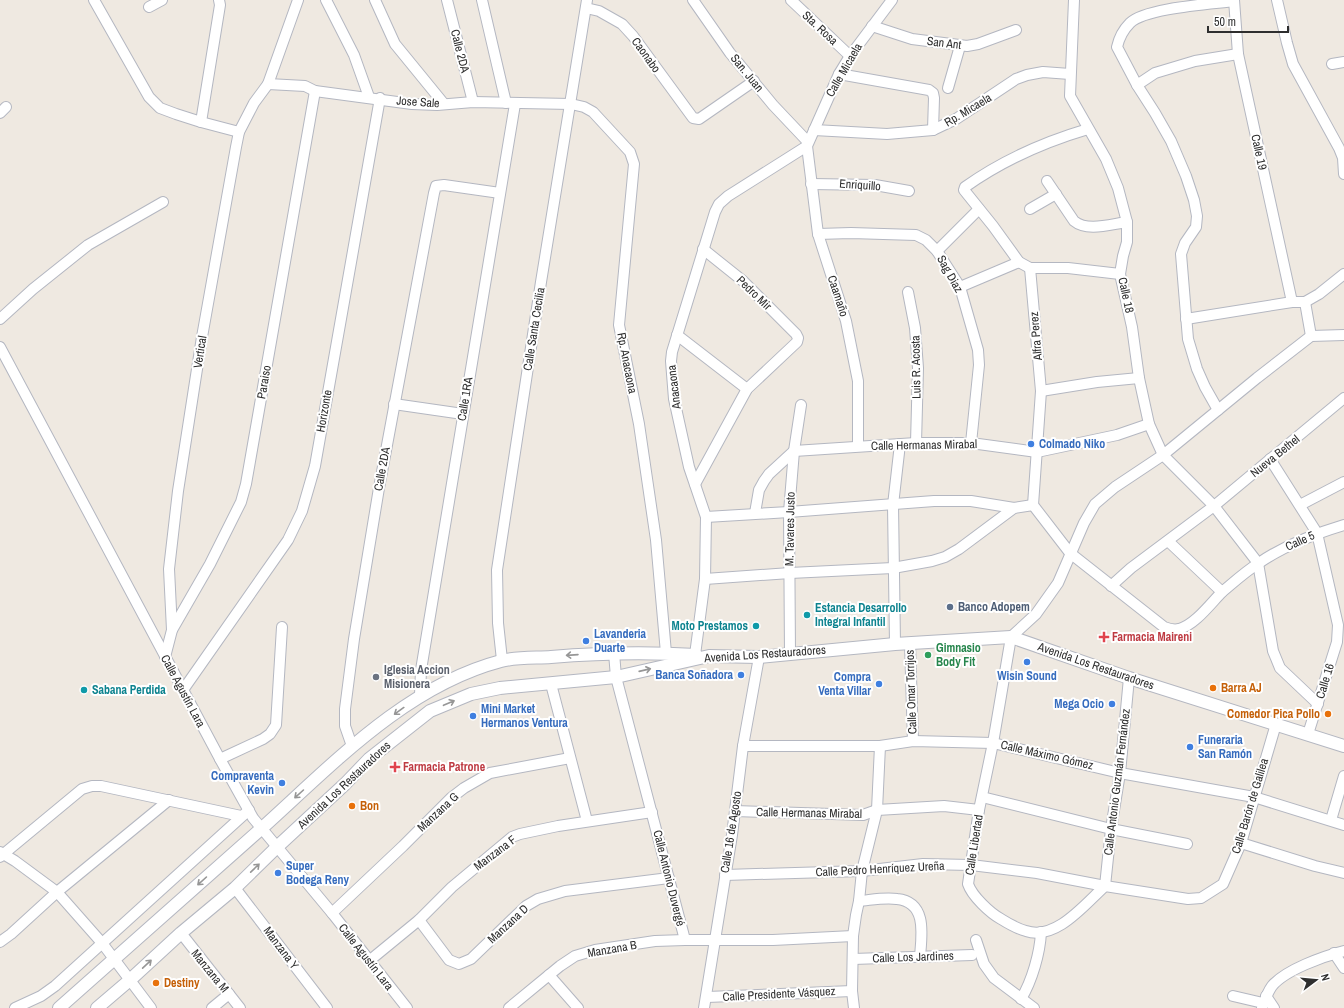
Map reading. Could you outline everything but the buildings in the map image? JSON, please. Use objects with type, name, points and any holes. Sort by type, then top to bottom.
[{"type":"street","points":[[94,0],[149,97],[160,108],[201,122],[239,132]]},
{"type":"street","points":[[149,7],[162,0]]},
{"type":"street","points":[[201,122],[220,5],[219,0]]},
{"type":"street","name":"Vertical","points":[[172,630],[169,569],[178,491],[202,337],[239,132],[254,103],[268,84],[298,0]]},
{"type":"street","points":[[326,0],[354,55],[369,97]]},
{"type":"street","points":[[375,0],[395,44],[444,104]]},
{"type":"street","name":"Calle 2DA","points":[[447,0],[473,102]]},
{"type":"street","points":[[482,0],[510,103]]},
{"type":"street","name":"San. Juan","points":[[693,0],[730,53],[808,144]]},
{"type":"street","name":"Calle Micaela","points":[[808,144],[839,74],[850,56],[892,0]]},
{"type":"street","name":"Calle 18","points":[[1074,0],[1070,96],[1106,159],[1118,188],[1127,222],[1127,242],[1120,274],[1132,327],[1139,378],[1149,424],[1163,455],[1214,506],[1258,563]]},
{"type":"street","points":[[1278,0],[1293,64],[1339,148],[1343,158],[1344,174]]},
{"type":"street","name":"Sta. Rosa","points":[[795,1],[850,56]]},
{"type":"street","points":[[1218,410],[1197,369],[1188,339],[1182,254],[1185,243],[1196,227],[1197,216],[1186,176],[1171,141],[1155,112],[1136,84],[1117,47],[1121,35],[1130,22],[1147,13],[1234,1]]},
{"type":"street","name":"Calle 19","points":[[1234,1],[1238,54],[1292,302]]},
{"type":"street","name":"Caonabo","points":[[586,4],[622,24],[633,36],[694,118],[699,119],[754,81]]},
{"type":"street","name":"Calle Santa Cecilia","points":[[502,660],[498,623],[497,570],[541,282],[586,4]]},
{"type":"street","name":"San Ant","points":[[872,26],[912,39],[960,46],[978,44],[1016,30]]},
{"type":"street","points":[[948,88],[960,46]]},
{"type":"street","points":[[1136,84],[1155,73],[1189,63],[1238,54]]},
{"type":"street","points":[[1332,64],[1344,62]]},
{"type":"street","name":"Rp. Micaela","points":[[814,130],[887,134],[933,130],[956,119],[1016,79],[1043,72],[1070,74]]},
{"type":"street","points":[[839,74],[929,90],[933,94],[934,98],[933,130]]},
{"type":"street","name":"Jose Sale","points":[[268,84],[305,86],[315,91],[380,98],[412,104],[437,105],[473,102],[570,104]]},
{"type":"street","name":"Paraiso","points":[[165,657],[172,630],[210,564],[241,502],[246,484],[315,91]]},
{"type":"street","name":"Horizonte","points":[[183,690],[288,540],[302,511],[315,466],[380,98]]},
{"type":"street","name":"Calle 1RA","points":[[420,695],[421,670],[500,193],[510,103]]},
{"type":"street","name":"Rp. Anacaona","points":[[570,104],[584,107],[593,112],[630,152],[634,164],[619,325],[639,424],[655,532],[666,653]]},
{"type":"street","points":[[1088,129],[1060,137],[1014,157],[986,172],[970,183],[965,187],[965,192],[993,226],[1019,262],[1030,268],[1068,268],[1120,274]]},
{"type":"street","name":"Caamaño","points":[[808,144],[811,184],[818,234],[846,321],[858,381],[858,446]]},
{"type":"street","name":"Anacaona","points":[[695,655],[705,579],[706,517],[689,467],[674,399],[671,361],[677,335],[714,212],[719,204],[728,196],[808,144]]},
{"type":"street","points":[[1047,181],[1074,221],[1078,224],[1087,226],[1127,222]]},
{"type":"street","name":"Enriquillo","points":[[811,184],[875,185],[909,191]]},
{"type":"street","name":"Calle 2DA","points":[[352,746],[345,726],[345,709],[357,624],[394,404],[434,193],[436,186],[444,185],[500,193]]},
{"type":"street","points":[[1030,209],[1056,194]]},
{"type":"street","points":[[0,319],[32,289],[88,244],[162,202]]},
{"type":"street","points":[[937,250],[979,209]]},
{"type":"street","name":"Sag Diaz","points":[[818,234],[851,233],[916,235],[926,240],[937,250],[960,287],[978,350],[980,365],[971,443]]},
{"type":"street","name":"Pedro Mir","points":[[703,249],[752,290],[796,334],[798,338],[797,342],[747,389]]},
{"type":"street","points":[[960,287],[1019,262]]},
{"type":"street","name":"Alfra Perez","points":[[1030,268],[1041,391],[1033,505]]},
{"type":"street","points":[[1186,319],[1292,302],[1305,302],[1319,294],[1344,274]]},
{"type":"street","name":"Luis R. Acosta","points":[[908,292],[915,328],[918,368],[916,443]]},
{"type":"street","points":[[1305,302],[1311,336]]},
{"type":"street","points":[[677,335],[747,389],[695,484]]},
{"type":"street","points":[[1011,637],[1036,614],[1058,583],[1084,523],[1095,504],[1114,487],[1163,455],[1311,336],[1344,335]]},
{"type":"street","name":"Calle Agustín Lara","points":[[0,347],[220,759],[245,813],[262,828],[407,1008]]},
{"type":"street","points":[[1041,391],[1097,382],[1139,378]]},
{"type":"street","name":"Nueva Bethel","points":[[1111,586],[1131,568],[1214,506],[1344,398]]},
{"type":"street","points":[[394,404],[463,414]]},
{"type":"street","name":"M. Tavares Justo","points":[[790,654],[789,512],[794,451],[801,405]]},
{"type":"street","name":"Calle Hermanas Mirabal","points":[[794,451],[916,443],[971,443],[1037,452],[1117,435],[1149,424]]},
{"type":"street","points":[[895,644],[893,505],[900,444]]},
{"type":"street","points":[[755,513],[759,490],[764,481],[794,451]]},
{"type":"street","points":[[1270,459],[1318,533]]},
{"type":"street","points":[[1300,505],[1344,482]]},
{"type":"street","points":[[706,517],[934,501],[971,501],[1014,508],[1033,505]]},
{"type":"street","name":"Calle 5","points":[[1033,505],[1070,553],[1164,627],[1171,629],[1178,629],[1187,626],[1222,592],[1258,563],[1298,541],[1344,525]]},
{"type":"street","points":[[705,579],[790,572],[893,568],[932,561],[959,549],[1014,508]]},
{"type":"street","name":"Calle 16","points":[[1308,734],[1341,631],[1338,625],[1318,533]]},
{"type":"street","points":[[1168,541],[1222,592]]},
{"type":"street","points":[[1258,563],[1273,651],[1280,668],[1318,704]]},
{"type":"street","points":[[220,759],[264,739],[270,734],[276,725],[282,627]]},
{"type":"street","name":"Avenida Los Restauradores","points":[[97,1008],[235,888],[345,784],[369,759],[430,711],[470,694],[500,688],[616,677],[709,656],[759,657],[895,644],[1011,637],[1129,678],[1344,746]]},
{"type":"street","name":"Calle Libertad","points":[[1011,637],[993,743],[979,810],[968,884],[970,891],[995,916],[1027,932],[1041,932],[1054,929],[1069,920],[1105,886]]},
{"type":"street","name":"Calle Omar Torrijos","points":[[910,643],[913,741]]},
{"type":"street","points":[[59,1008],[352,746],[420,695],[461,675],[502,660],[614,653],[666,653],[709,656]]},
{"type":"street","name":"Calle Antonio Duvergé","points":[[614,653],[616,677],[685,940],[773,940],[853,936]]},
{"type":"street","name":"Calle 16 de Agosto","points":[[704,1008],[707,997],[714,940],[735,811],[743,746],[759,657]]},
{"type":"street","name":"Calle Antonio Guzmán Fernández","points":[[1105,886],[1111,829],[1120,773],[1129,678]]},
{"type":"street","points":[[551,684],[587,821]]},
{"type":"street","name":"Calle Barón de Galilea","points":[[1105,886],[1188,899],[1201,898],[1222,884],[1241,843],[1276,724]]},
{"type":"street","name":"Calle Máximo Gómez","points":[[743,746],[880,746],[913,741],[993,743],[1120,773],[1254,797],[1344,825]]},
{"type":"street","points":[[854,1008],[852,991],[853,936],[862,871],[877,810],[880,746]]},
{"type":"street","name":"Manzana G","points":[[332,913],[451,798],[464,788],[490,773],[570,758]]},
{"type":"street","points":[[1331,820],[1344,776]]},
{"type":"street","points":[[151,1008],[102,943],[57,892],[1,854],[82,789],[92,786],[101,786],[169,800],[245,813]]},
{"type":"street","points":[[982,797],[1111,829],[1187,844]]},
{"type":"street","points":[[0,942],[11,934],[57,892],[169,800]]},
{"type":"street","name":"Calle Hermanas Mirabal","points":[[735,811],[863,815],[877,810],[944,806],[979,810]]},
{"type":"street","name":"Manzana F","points":[[369,960],[419,920],[452,887],[512,837],[520,834],[587,821],[652,812]]},
{"type":"street","points":[[15,1008],[41,996],[56,986],[245,813]]},
{"type":"street","points":[[1241,843],[1315,866],[1344,873]]},
{"type":"street","name":"Calle Pedro Henríquez Ureña","points":[[725,875],[862,871],[923,864],[972,865],[1037,873],[1105,886]]},
{"type":"street","name":"Manzana D","points":[[419,920],[449,960],[459,964],[471,959],[526,906],[538,899],[565,891],[669,878]]},
{"type":"street","name":"Manzana Y","points":[[235,888],[327,1008]]},
{"type":"street","points":[[859,901],[896,898],[911,903],[918,911],[921,926],[922,936],[920,956]]},
{"type":"street","points":[[1021,999],[1027,990],[1039,949],[1041,932]]},
{"type":"street","name":"Manzana M","points":[[181,934],[240,1008]]},
{"type":"street","name":"Manzana B","points":[[509,1008],[560,966],[575,956],[595,950],[655,942],[685,940]]},
{"type":"street","points":[[976,940],[984,964],[994,978],[1034,1008]]},
{"type":"street","points":[[1264,1002],[1273,984],[1308,963],[1339,952],[1344,968]]},
{"type":"street","name":"Calle Los Jardines","points":[[853,958],[972,955]]},
{"type":"street","points":[[549,975],[578,1008]]},
{"type":"street","name":"Calle Presidente Vásquez","points":[[707,997],[852,991]]},
{"type":"street","points":[[212,1008],[229,994]]},
{"type":"street","points":[[1233,996],[1264,1002],[1274,1008]]},
{"type":"place","name":"Colmado Niko","points":[[1031,444]]},
{"type":"place","name":"Banco Adopem","points":[[950,607]]},
{"type":"place","name":"Estancia Desarrollo Integral Infantil","points":[[807,615]]},
{"type":"place","name":"Moto Prestamos","points":[[756,626]]},
{"type":"place","name":"Farmacia Maireni","points":[[1104,637]]},
{"type":"place","name":"Lavanderia Duarte","points":[[586,641]]},
{"type":"place","name":"Gimnasio Body Fit","points":[[928,655]]},
{"type":"place","name":"Wisin Sound","points":[[1027,662]]},
{"type":"place","name":"Banca Soñadora","points":[[741,675]]},
{"type":"place","name":"Iglesia Accion Misionera","points":[[376,677]]},
{"type":"place","name":"Compra Venta Villar","points":[[879,684]]},
{"type":"place","name":"Barra AJ","points":[[1213,688]]},
{"type":"place","name":"Sabana Perdida","points":[[84,690]]},
{"type":"place","name":"Mega Ocio","points":[[1112,704]]},
{"type":"place","name":"Comedor Pica Pollo","points":[[1328,714]]},
{"type":"place","name":"Mini Market Hermanos Ventura","points":[[473,716]]},
{"type":"place","name":"Funeraria San Ramón","points":[[1190,747]]},
{"type":"place","name":"Farmacia Patrone","points":[[395,767]]},
{"type":"place","name":"Compraventa Kevin","points":[[282,783]]},
{"type":"place","name":"Bon","points":[[352,806]]},
{"type":"place","name":"Super Bodega Reny","points":[[278,873]]},
{"type":"place","name":"Destiny","points":[[156,983]]}]
